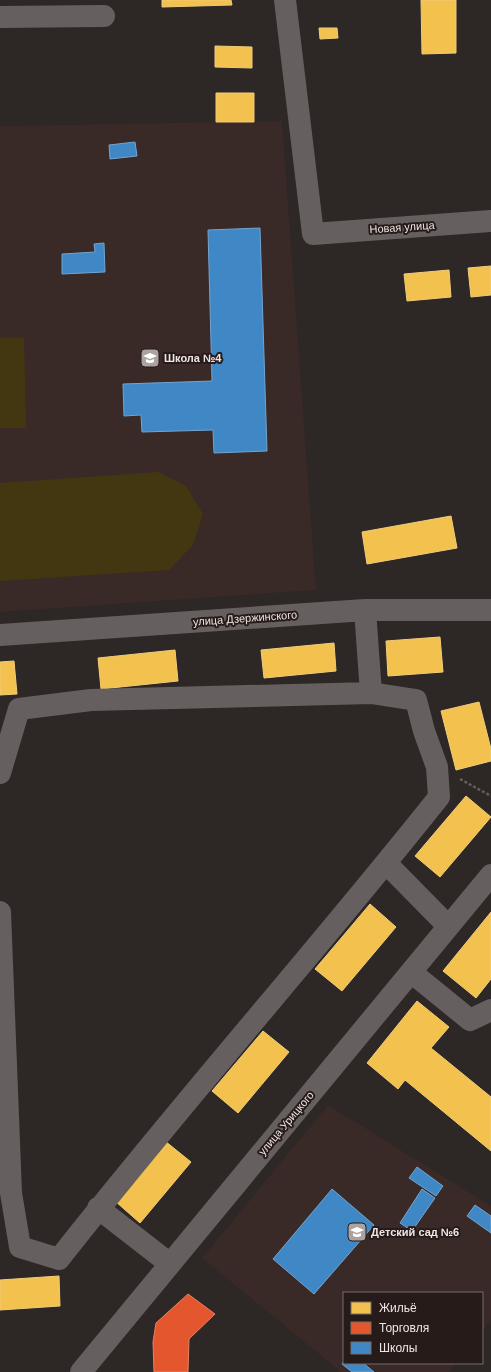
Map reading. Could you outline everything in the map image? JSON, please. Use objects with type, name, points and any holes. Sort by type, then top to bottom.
[{"type":"street","name":"Новая улица","points":[[285,0],[313,234],[491,221]]},
{"type":"street","points":[[0,17],[104,16]]},
{"type":"street","points":[[365,610],[371,693]]},
{"type":"street","name":"улица Дзержинского","points":[[0,635],[365,610],[491,610]]},
{"type":"street","points":[[0,773],[19,709],[91,700],[371,693],[416,700],[424,731],[437,767],[439,797],[386,863],[98,1208],[59,1259],[20,1247],[5,1193],[0,912]]},
{"type":"street","points":[[386,863],[448,926]]},
{"type":"street","name":"улица Урицкого","points":[[81,1372],[491,874]]},
{"type":"street","points":[[411,972],[470,1020],[491,1010]]},
{"type":"street","points":[[98,1208],[170,1264]]},
{"type":"path","points":[[437,767],[491,796]]},
{"type":"shaded area","name":"Школа №4","points":[[282,121],[316,590],[0,612],[0,126]]},
{"type":"shaded area","points":[[0,338],[24,338],[26,428],[0,428]]},
{"type":"shaded area","points":[[159,472],[186,486],[203,514],[193,545],[169,570],[0,581],[0,483]]},
{"type":"shaded area","name":"Детский сад №6","points":[[328,1105],[491,1206],[491,1320],[483,1331],[483,1292],[343,1292],[343,1364],[456,1364],[449,1372],[341,1372],[202,1258]]},
{"type":"building: Жильё","points":[[162,0],[231,0],[232,5],[162,7]]},
{"type":"building: Жильё","points":[[421,0],[456,0],[456,53],[422,54]]},
{"type":"building: Жильё","points":[[319,28],[337,28],[338,38],[320,39]]},
{"type":"building: Жильё","points":[[215,46],[252,47],[252,68],[215,67]]},
{"type":"building: Жильё","points":[[216,93],[254,93],[254,122],[216,122]]},
{"type":"building: Жильё","points":[[491,266],[491,295],[471,297],[468,268]]},
{"type":"building: Жильё","points":[[449,270],[451,297],[407,301],[404,274]]},
{"type":"building: Жильё","points":[[451,516],[457,548],[367,564],[362,532]]},
{"type":"building: Жильё","points":[[440,637],[443,672],[388,676],[386,641]]},
{"type":"building: Жильё","points":[[334,643],[336,671],[264,678],[261,650]]},
{"type":"building: Жильё","points":[[175,650],[178,681],[101,689],[98,658]]},
{"type":"building: Жильё","points":[[14,661],[17,694],[0,695],[0,662]]},
{"type":"building: Жильё","points":[[479,702],[491,749],[491,761],[456,770],[441,711]]},
{"type":"building: Жильё","points":[[466,796],[491,817],[440,877],[415,856]]},
{"type":"building: Жильё","points":[[370,904],[396,927],[342,991],[315,969]]},
{"type":"building: Жильё","points":[[491,912],[491,979],[476,998],[443,971]]},
{"type":"building: Жильё","points":[[417,1001],[449,1027],[431,1048],[491,1097],[491,1151],[405,1080],[398,1089],[367,1063]]},
{"type":"building: Жильё","points":[[263,1031],[289,1052],[238,1113],[212,1091]]},
{"type":"building: Жильё","points":[[165,1141],[191,1162],[140,1223],[115,1201]]},
{"type":"building: Жильё","points":[[59,1276],[60,1306],[0,1310],[0,1280]]},
{"type":"building: Торговля","points":[[188,1294],[215,1314],[189,1339],[188,1372],[154,1372],[153,1342],[156,1323]]},
{"type":"building: Школы","points":[[135,142],[137,156],[110,159],[109,145]]},
{"type":"building: Школы","points":[[260,228],[267,451],[214,453],[213,430],[142,432],[141,415],[124,416],[123,384],[212,381],[208,230]]},
{"type":"building: Школы","points":[[104,243],[105,272],[62,274],[62,254],[95,252],[94,244]]},
{"type":"building: Школы","points":[[417,1167],[443,1186],[436,1196],[409,1178]]},
{"type":"building: Школы","points":[[332,1189],[374,1225],[314,1294],[273,1259]]},
{"type":"building: Школы","points":[[422,1189],[435,1198],[412,1231],[400,1223]]},
{"type":"building: Школы","points":[[475,1205],[491,1216],[491,1233],[467,1216]]},
{"type":"building: Школы","points":[[343,1362],[343,1364],[364,1364],[374,1372],[352,1372],[342,1364]]},
{"type":"place","name":"Школа №4","points":[[150,358]]},
{"type":"place","name":"Детский сад №6","points":[[357,1232]]}]
